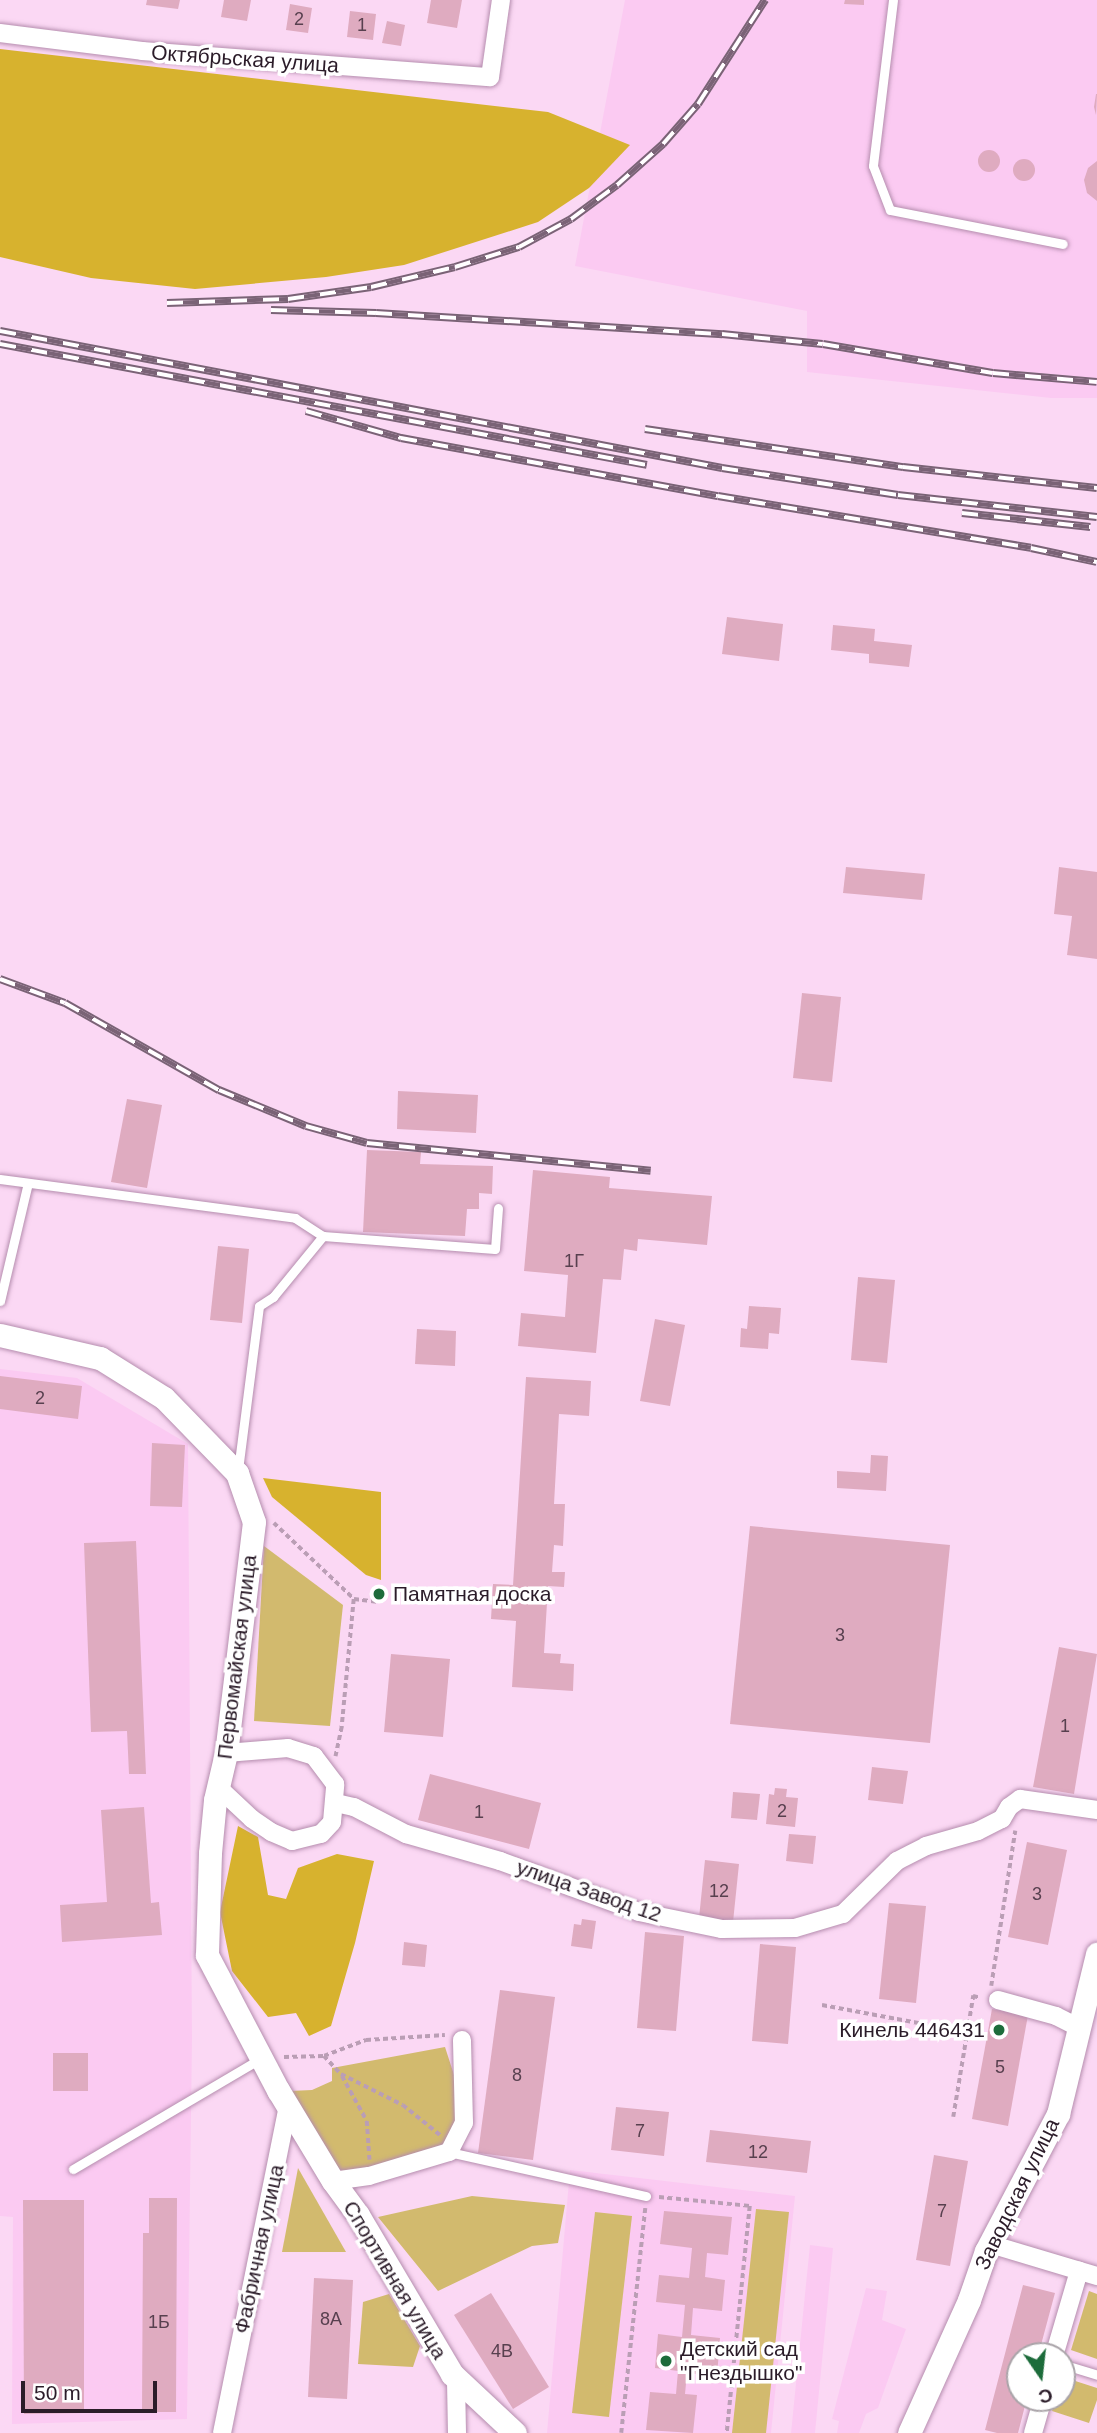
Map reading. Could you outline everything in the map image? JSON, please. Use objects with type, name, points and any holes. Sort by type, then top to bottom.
[{"type":"street","name":"Октябрьская улица","points":[[0,33],[142,51],[490,77],[501,0]]},
{"type":"street","name":"Первомайская улица","points":[[0,1335],[100,1358],[164,1398],[237,1473],[254,1522],[226,1753],[210,1853],[208,1955],[288,2106]]},
{"type":"street","points":[[219,1788],[252,1819],[271,1832],[292,1841],[321,1833],[332,1822],[336,1803],[335,1784],[331,1775],[314,1756],[288,1748],[226,1753]]},
{"type":"street","points":[[1020,1799],[1097,1810]]},
{"type":"street","name":"улица Завод 12","points":[[336,1803],[354,1807],[405,1834],[500,1861],[639,1912],[722,1929],[794,1928],[843,1914],[897,1861],[926,1846],[1002,1819],[1009,1807],[1020,1799]]},
{"type":"street","name":"Заводская улица","points":[[916,2432],[990,2244],[1058,2114],[1097,1954]]},
{"type":"street","points":[[994,2000],[1056,2016],[1078,2027]]},
{"type":"street","points":[[449,2152],[464,2123],[454,2038]]},
{"type":"street","name":"Спортивная улица","points":[[288,2106],[333,2181],[358,2215],[456,2381],[515,2433]]},
{"type":"street","name":"Фабричная улица","points":[[222,2433],[288,2106]]},
{"type":"street","name":"Спортивная улица","points":[[333,2181],[369,2176],[449,2152]]},
{"type":"street","points":[[990,2244],[1097,2276]]},
{"type":"street","points":[[1058,2342],[1079,2271]]},
{"type":"street","name":"Спортивная улица","points":[[456,2381],[457,2433]]},
{"type":"street","points":[[1034,2433],[1039,2412]]},
{"type":"lane","points":[[893,0],[873,166],[890,210],[1063,244]]},
{"type":"lane","points":[[0,1179],[295,1219],[323,1236],[495,1249],[498,1208]]},
{"type":"lane","points":[[0,1301],[28,1183]]},
{"type":"lane","points":[[237,1473],[259,1306],[273,1297],[323,1236]]},
{"type":"lane","points":[[73,2169],[261,2058]]},
{"type":"lane","points":[[449,2152],[646,2196]]},
{"type":"lane","points":[[1076,2368],[1097,2375]]},
{"type":"path","points":[[245,1497],[354,1599],[380,1602]]},
{"type":"path","points":[[331,1775],[342,1727],[354,1599]]},
{"type":"path","points":[[953,2117],[973,1996],[994,2000],[1020,1799]]},
{"type":"path","points":[[822,2005],[966,2032]]},
{"type":"path","points":[[261,2058],[324,2056],[366,2040],[454,2038]]},
{"type":"path","points":[[324,2056],[341,2074],[367,2121],[369,2176]]},
{"type":"path","points":[[341,2074],[411,2111],[437,2130],[449,2152]]},
{"type":"path","points":[[621,2433],[646,2196],[750,2206],[727,2433]]},
{"type":"shaded area","points":[[625,0],[1097,0],[1097,398],[1051,398],[807,372],[807,311],[575,266]]},
{"type":"shaded area","points":[[0,49],[548,112],[630,145],[589,188],[538,222],[404,265],[326,277],[195,289],[91,278],[0,257]]},
{"type":"shaded area","points":[[0,1369],[77,1378],[188,1444],[192,2038],[187,2419],[12,2424],[13,2217],[0,2216]]},
{"type":"shaded area","points":[[263,1478],[381,1492],[381,1580],[366,1575],[272,1497]]},
{"type":"shaded area","points":[[264,1546],[343,1605],[330,1726],[254,1721]]},
{"type":"shaded area","points":[[238,1826],[258,1837],[268,1895],[286,1899],[298,1868],[337,1854],[374,1861],[355,1943],[331,2026],[309,2036],[296,2013],[268,2017],[232,1971],[220,1912]]},
{"type":"shaded area","points":[[445,2047],[456,2081],[458,2138],[438,2156],[343,2182],[290,2091],[312,2090],[332,2081],[332,2068]]},
{"type":"shaded area","points":[[298,2168],[346,2252],[282,2252]]},
{"type":"shaded area","name":"Детский сад \"Гнездышко\"","points":[[570,2170],[795,2196],[771,2433],[547,2433]]},
{"type":"shaded area","points":[[472,2196],[565,2205],[558,2243],[532,2246],[438,2291],[378,2217]]},
{"type":"shaded area","points":[[756,2209],[789,2212],[766,2433],[732,2433]]},
{"type":"shaded area","points":[[595,2212],[632,2216],[609,2417],[572,2413]]},
{"type":"shaded area","points":[[810,2245],[833,2248],[815,2433],[791,2433]]},
{"type":"shaded area","points":[[866,2288],[887,2291],[882,2320],[906,2329],[878,2408],[866,2414],[859,2433],[837,2433],[839,2421],[832,2419]]},
{"type":"shaded area","points":[[1089,2291],[1097,2294],[1097,2359],[1076,2352],[1076,2342],[1073,2342]]},
{"type":"shaded area","points":[[389,2294],[420,2346],[413,2367],[358,2364],[363,2302]]},
{"type":"shaded area","points":[[1076,2381],[1097,2388],[1097,2400],[1089,2423],[1055,2412],[1076,2412]]},
{"type":"building","points":[[147,0],[180,0],[178,9],[146,5]]},
{"type":"building","points":[[224,0],[251,0],[247,21],[221,17]]},
{"type":"building","points":[[431,0],[462,0],[457,28],[427,23]]},
{"type":"building","points":[[845,0],[864,0],[864,5],[844,4]]},
{"type":"building","points":[[290,4],[312,8],[308,33],[286,30]]},
{"type":"building","points":[[350,11],[376,14],[373,40],[347,37]]},
{"type":"building","points":[[387,21],[405,25],[401,46],[382,43]]},
{"type":"building","points":[[1097,94],[1096,115],[1094,107]]},
{"type":"building","points":[[985,150],[993,150],[1000,157],[1000,165],[993,172],[985,172],[978,165],[978,157]]},
{"type":"building","points":[[1020,159],[1028,159],[1035,166],[1035,174],[1028,181],[1020,181],[1013,174],[1013,166]]},
{"type":"building","points":[[1097,161],[1097,201],[1087,193],[1084,180],[1088,168]]},
{"type":"building","points":[[727,617],[783,624],[779,661],[722,654]]},
{"type":"building","points":[[833,625],[875,629],[874,641],[912,645],[909,667],[869,663],[869,654],[831,650]]},
{"type":"building","points":[[846,867],[925,874],[922,900],[843,893]]},
{"type":"building","points":[[1059,867],[1097,872],[1097,959],[1067,955],[1072,916],[1054,914]]},
{"type":"building","points":[[802,993],[841,997],[832,1082],[793,1078]]},
{"type":"building","points":[[398,1091],[478,1095],[476,1133],[397,1129]]},
{"type":"building","points":[[127,1099],[162,1105],[147,1188],[111,1182]]},
{"type":"building","points":[[367,1150],[421,1152],[420,1164],[493,1166],[492,1194],[479,1193],[479,1209],[467,1209],[465,1236],[363,1232]]},
{"type":"building","points":[[533,1170],[610,1177],[609,1188],[712,1196],[707,1245],[638,1239],[637,1251],[624,1249],[621,1280],[603,1279],[596,1353],[518,1346],[521,1313],[565,1317],[568,1275],[524,1271]]},
{"type":"building","points":[[218,1246],[249,1249],[242,1323],[210,1320]]},
{"type":"building","points":[[858,1277],[895,1280],[887,1363],[851,1360]]},
{"type":"building","points":[[749,1306],[781,1308],[779,1334],[769,1333],[768,1349],[740,1347],[741,1328],[747,1329]]},
{"type":"building","points":[[655,1319],[685,1325],[670,1406],[640,1401]]},
{"type":"building","points":[[417,1329],[456,1331],[455,1366],[415,1364]]},
{"type":"building","points":[[0,1376],[82,1386],[78,1419],[0,1409]]},
{"type":"building","points":[[526,1377],[591,1381],[589,1416],[559,1414],[554,1504],[565,1504],[563,1546],[554,1545],[552,1572],[565,1572],[564,1587],[548,1586],[544,1653],[561,1654],[560,1663],[574,1664],[573,1691],[512,1687],[516,1621],[491,1619],[493,1584],[513,1585]]},
{"type":"building","points":[[152,1443],[185,1445],[182,1507],[150,1506]]},
{"type":"building","points":[[871,1455],[888,1456],[886,1491],[837,1488],[837,1471],[870,1473]]},
{"type":"building","points":[[750,1526],[950,1545],[930,1743],[730,1724]]},
{"type":"building","points":[[136,1541],[146,1774],[129,1774],[127,1731],[91,1732],[84,1543]]},
{"type":"building","points":[[1059,1647],[1097,1654],[1074,1794],[1033,1787]]},
{"type":"building","points":[[391,1654],[450,1659],[443,1737],[384,1732]]},
{"type":"building","points":[[872,1767],[908,1771],[903,1804],[868,1800]]},
{"type":"building","points":[[430,1774],[541,1803],[529,1849],[418,1820]]},
{"type":"building","points":[[775,1788],[787,1789],[786,1797],[798,1798],[795,1827],[766,1824],[769,1794],[774,1795]]},
{"type":"building","points":[[733,1792],[760,1794],[757,1820],[731,1818]]},
{"type":"building","points":[[144,1807],[151,1903],[159,1902],[162,1935],[62,1942],[60,1905],[107,1902],[101,1810]]},
{"type":"building","points":[[789,1834],[816,1836],[813,1864],[786,1861]]},
{"type":"building","points":[[1027,1842],[1067,1850],[1048,1945],[1008,1937]]},
{"type":"building","points":[[705,1860],[739,1864],[733,1922],[699,1918]]},
{"type":"building","points":[[889,1903],[926,1906],[916,2003],[879,1999]]},
{"type":"building","points":[[582,1919],[596,1921],[592,1949],[571,1946],[574,1924],[581,1925]]},
{"type":"building","points":[[645,1932],[684,1936],[676,2031],[637,2028]]},
{"type":"building","points":[[404,1942],[427,1945],[425,1967],[402,1965]]},
{"type":"building","points":[[760,1944],[796,1947],[788,2044],[752,2041]]},
{"type":"building","points":[[500,1990],[555,1997],[533,2160],[478,2153]]},
{"type":"building","points":[[992,2009],[1028,2015],[1008,2126],[972,2119]]},
{"type":"building","points":[[53,2053],[88,2053],[88,2091],[53,2091]]},
{"type":"building","points":[[616,2107],[669,2112],[664,2156],[611,2150]]},
{"type":"building","points":[[710,2130],[811,2141],[807,2173],[706,2162]]},
{"type":"building","points":[[934,2155],[968,2161],[950,2266],[916,2260]]},
{"type":"building","points":[[149,2198],[177,2198],[176,2412],[142,2412],[143,2233],[149,2233]]},
{"type":"building","points":[[23,2200],[84,2200],[84,2413],[24,2414]]},
{"type":"building","points":[[664,2211],[732,2217],[728,2255],[707,2253],[705,2277],[725,2280],[722,2311],[693,2308],[691,2335],[720,2338],[717,2376],[687,2373],[685,2394],[697,2395],[693,2433],[646,2430],[650,2392],[676,2394],[678,2371],[655,2368],[658,2334],[682,2337],[685,2305],[656,2302],[659,2275],[689,2278],[692,2248],[660,2244]]},
{"type":"building","points":[[314,2278],[353,2280],[347,2399],[308,2397]]},
{"type":"building","points":[[1023,2285],[1055,2293],[1042,2342],[1008,2342]]},
{"type":"building","points":[[491,2293],[549,2387],[513,2409],[454,2315]]},
{"type":"building","points":[[1006,2350],[1006,2412],[1023,2412],[1018,2433],[985,2430]]},
{"type":"railway","points":[[167,303],[288,299],[371,287],[455,267],[519,247],[571,219],[617,185],[663,144],[698,104],[765,0]]},
{"type":"railway","points":[[271,310],[376,313],[722,334],[823,344],[993,373],[1097,382]]},
{"type":"railway","points":[[0,331],[722,468],[898,495],[1097,517]]},
{"type":"railway","points":[[0,344],[647,465]]},
{"type":"railway","points":[[306,411],[401,438],[718,496],[1031,548],[1097,562]]},
{"type":"railway","points":[[645,429],[903,467],[1097,488]]},
{"type":"railway","points":[[962,513],[1090,527]]},
{"type":"railway","points":[[0,979],[65,1003],[219,1090],[306,1126],[367,1143],[651,1171]]},
{"type":"place","name":"Памятная доска","points":[[379,1594]]},
{"type":"place","name":"Кинель 446431","points":[[999,2030]]},
{"type":"place","name":"Детский сад \"Гнездышко\"","points":[[666,2361]]}]
